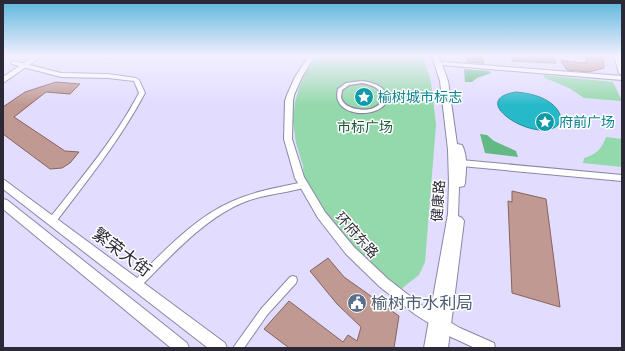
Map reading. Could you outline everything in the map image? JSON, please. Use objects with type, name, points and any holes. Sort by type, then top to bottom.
[{"type":"main road","points":[[3,81],[12,72]]},
{"type":"main road","name":"健康路","points":[[440,72],[445,88],[453,150],[454,183],[453,214],[440,324],[441,348]]},
{"type":"main road","name":"健康路","points":[[431,348],[440,324],[459,214],[461,163],[450,81],[447,72]]},
{"type":"main road","name":"繁荣大街","points":[[3,183],[220,348]]},
{"type":"main road","points":[[3,203],[182,348]]},
{"type":"street","points":[[51,72],[61,75],[108,76],[136,80],[142,93],[133,111],[118,134],[52,220]]},
{"type":"street","name":"环府东路","points":[[300,72],[294,84],[289,102],[287,121],[289,144],[296,168],[326,223],[352,253],[385,284],[440,324],[470,341],[489,348]]},
{"type":"street","points":[[566,72],[622,78]]},
{"type":"street","points":[[362,82],[375,85],[384,92],[386,100],[380,108],[368,112],[361,112],[341,104],[338,99],[340,90],[348,84],[362,82]]},
{"type":"street","points":[[461,163],[622,178]]},
{"type":"street","points":[[136,284],[170,251],[228,206],[250,198],[304,185]]},
{"type":"street","points":[[238,348],[264,312],[293,280]]},
{"type":"green space","name":"市标广场","points":[[306,72],[428,72],[431,82],[436,125],[425,262],[419,275],[396,293],[366,267],[304,185],[303,166],[296,143],[293,121],[295,102]]},
{"type":"green space","points":[[543,75],[613,82],[622,101],[584,98],[569,88],[545,78]]},
{"type":"green space","points":[[606,137],[622,139],[622,167],[583,163],[584,158],[592,155],[600,148]]},
{"type":"shaded area","points":[[464,72],[491,73],[477,78],[472,82],[465,82]]},
{"type":"shaded area","points":[[516,92],[535,96],[552,104],[560,114],[560,123],[551,129],[543,130],[533,129],[512,120],[504,114],[499,107],[498,101],[504,96]]},
{"type":"shaded area","points":[[480,134],[487,135],[494,141],[516,151],[518,157],[485,153]]},
{"type":"building","points":[[56,82],[80,84],[70,94],[46,92],[14,117],[65,151],[79,152],[70,163],[62,168],[50,169],[3,134],[3,107],[25,92]]},
{"type":"building","points":[[512,191],[546,199],[560,307],[512,293],[508,201],[512,202]]},
{"type":"building","name":"榆树市水利局","points":[[328,258],[344,277],[399,316],[394,348],[289,348],[264,329],[289,301],[343,342],[348,335],[357,341],[361,327],[337,304],[310,271]]},
{"type":"place","name":"榆树城市标志","points":[[364,97]]},
{"type":"place","name":"府前广场","points":[[545,122]]},
{"type":"place","name":"榆树市水利局","points":[[357,303]]}]
